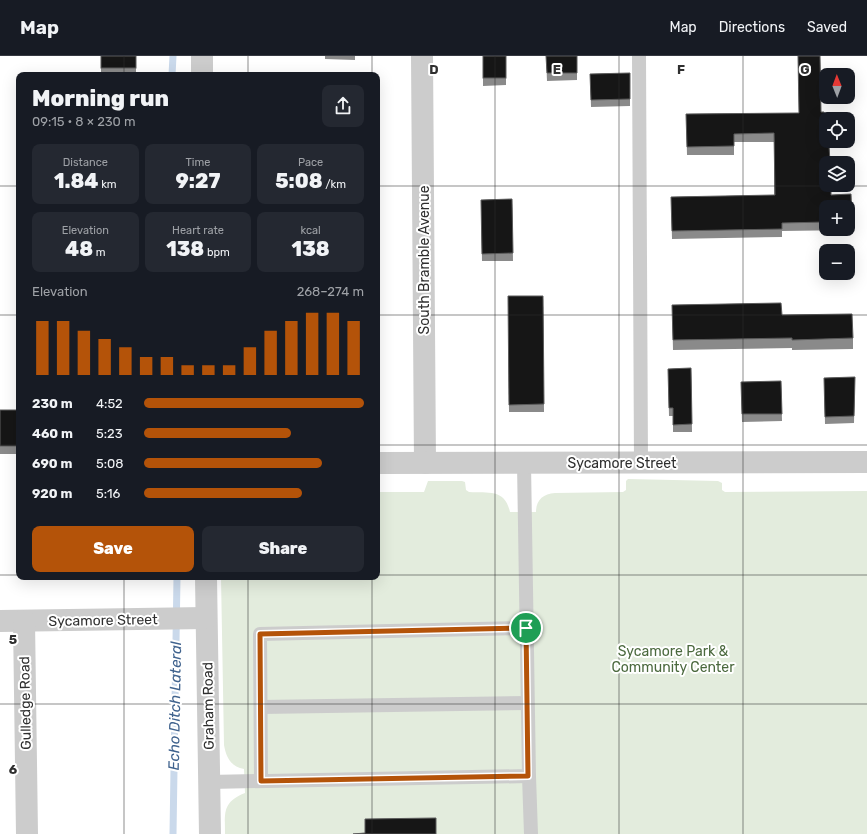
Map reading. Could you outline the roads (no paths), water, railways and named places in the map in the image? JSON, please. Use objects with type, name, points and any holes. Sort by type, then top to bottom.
[{"type":"street","points":[[202,56],[202,72]]},
{"type":"street","name":"South Bramble Avenue","points":[[422,56],[426,463]]},
{"type":"street","name":"Sycamore Street","points":[[380,464],[867,462]]},
{"type":"street","name":"Graham Road","points":[[206,580],[210,834]]},
{"type":"street","name":"Sycamore Street","points":[[0,621],[206,618]]},
{"type":"street","name":"Gulledge Road","points":[[24,621],[27,834]]},
{"type":"lane","points":[[639,56],[641,463]]},
{"type":"lane","points":[[524,463],[528,776],[531,834]]},
{"type":"lane","points":[[261,781],[260,634],[526,628]]},
{"type":"lane","points":[[261,707],[527,703]]},
{"type":"lane","points":[[209,782],[528,776]]},
{"type":"waterway","name":"Echo Ditch Lateral","points":[[172,72],[173,56]]},
{"type":"waterway","name":"Echo Ditch Lateral","points":[[173,834],[177,580]]},
{"type":"park label","name":"Sycamore Park & Community Center","points":[[673,660]]}]
